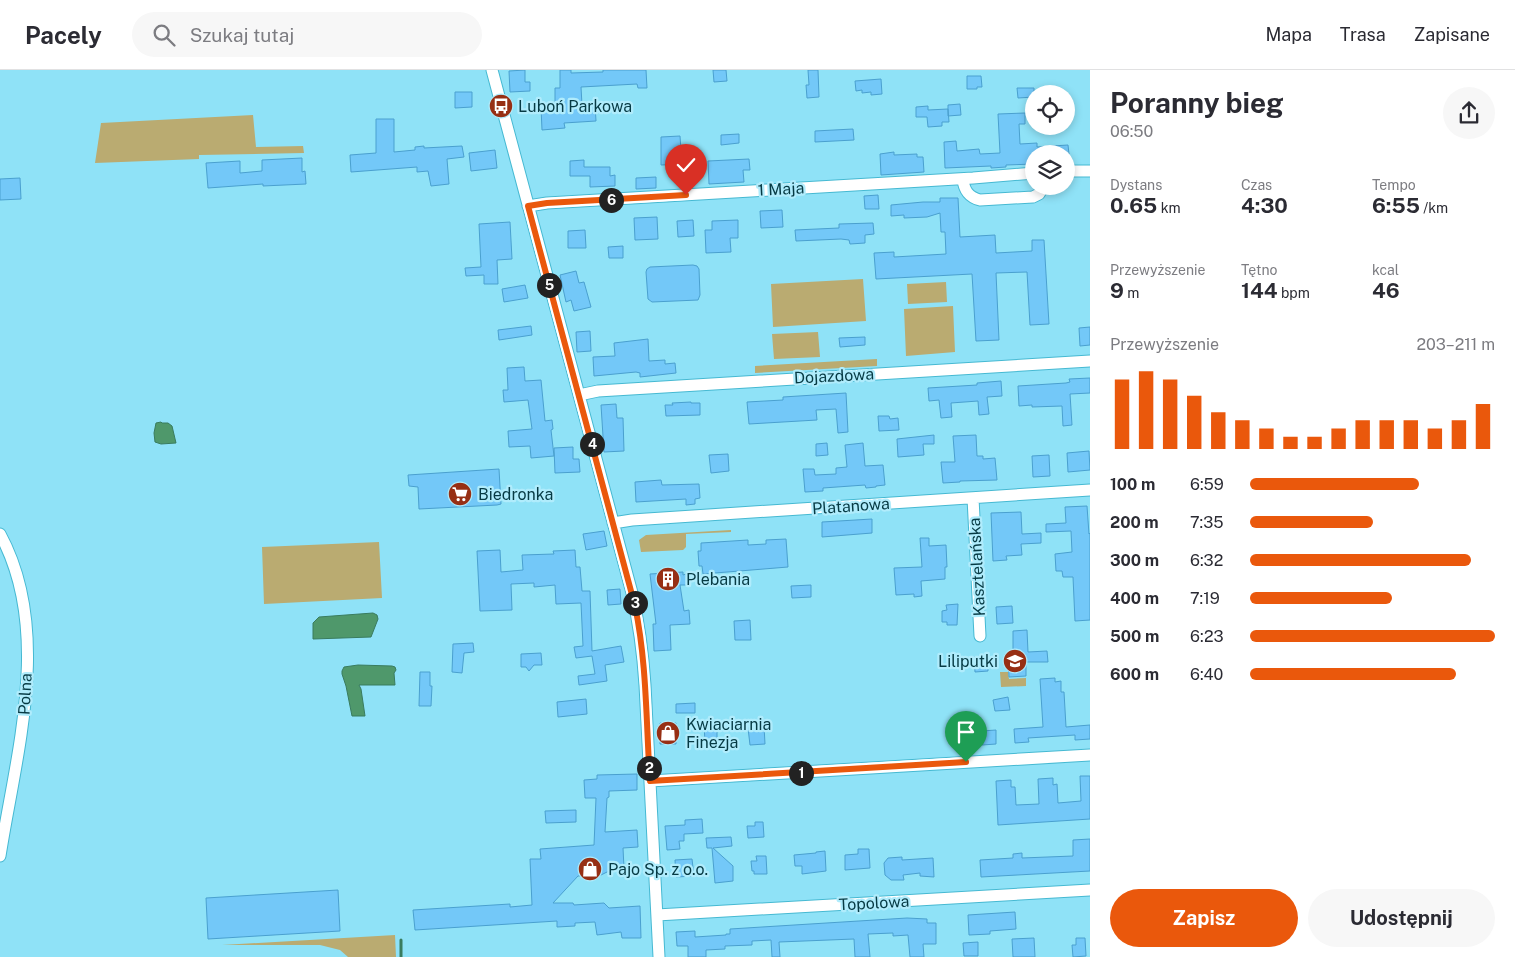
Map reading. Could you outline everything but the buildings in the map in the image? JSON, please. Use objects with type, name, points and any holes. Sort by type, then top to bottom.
[{"type":"street","points":[[492,70],[632,593],[640,635],[645,684],[659,957]]},
{"type":"street","points":[[1075,171],[1090,171]]},
{"type":"street","name":"1 Maja","points":[[528,206],[1025,174]]},
{"type":"street","points":[[964,179],[964,186],[967,192],[972,198],[980,200],[1034,197],[1037,195]]},
{"type":"street","name":"Dojazdowa","points":[[579,395],[598,391],[1090,361]]},
{"type":"street","name":"Platanowa","points":[[613,523],[632,520],[1090,490]]},
{"type":"street","name":"Kasztelańska","points":[[973,498],[980,636]]},
{"type":"street","name":"Polna","points":[[0,534],[11,559],[20,589],[25,618],[27,666],[23,726],[0,856]]},
{"type":"street","points":[[650,781],[1090,755]]},
{"type":"street","name":"Topolowa","points":[[657,915],[1090,890]]},
{"type":"shaded area","points":[[253,115],[256,147],[303,146],[304,153],[199,155],[199,159],[95,163],[101,123]]},
{"type":"shaded area","points":[[863,279],[866,321],[773,327],[771,284]]},
{"type":"shaded area","points":[[946,282],[947,302],[908,304],[907,284]]},
{"type":"shaded area","points":[[953,306],[955,352],[906,356],[904,309]]},
{"type":"shaded area","points":[[818,332],[820,357],[774,359],[772,334]]},
{"type":"shaded area","points":[[877,359],[877,366],[755,373],[755,366]]},
{"type":"shaded area","points":[[161,422],[172,426],[176,443],[161,444],[155,442],[156,423]]},
{"type":"shaded area","points":[[731,530],[731,532],[686,534],[686,547],[683,550],[641,552],[639,540],[646,535]]},
{"type":"shaded area","points":[[379,542],[382,598],[264,604],[262,547]]},
{"type":"shaded area","points":[[373,613],[377,615],[378,619],[371,637],[313,639],[313,623],[319,617]]},
{"type":"shaded area","points":[[358,665],[392,666],[396,670],[394,673],[395,685],[359,685],[365,716],[352,716],[342,674],[344,667]]},
{"type":"shaded area","points":[[1000,672],[1008,672],[1009,679],[1026,678],[1026,686],[1001,687]]},
{"type":"shaded area","points":[[395,935],[396,957],[348,957],[340,950],[320,945],[222,945]]},
{"type":"waterway","points":[[401,940],[401,957]]},
{"type":"place","name":"Luboń Parkowa","points":[[501,106]]},
{"type":"place","name":"Biedronka","points":[[460,494]]},
{"type":"place","name":"Plebania","points":[[668,579]]},
{"type":"place","name":"Liliputki","points":[[1015,661]]},
{"type":"place","name":"Kwiaciarnia Finezja","points":[[668,733]]},
{"type":"place","name":"Pajo Sp. z o.o.","points":[[590,869]]},
{"type":"route","points":[[686,195],[547,203],[528,206],[635,606],[644,669],[650,781],[966,762]]}]
